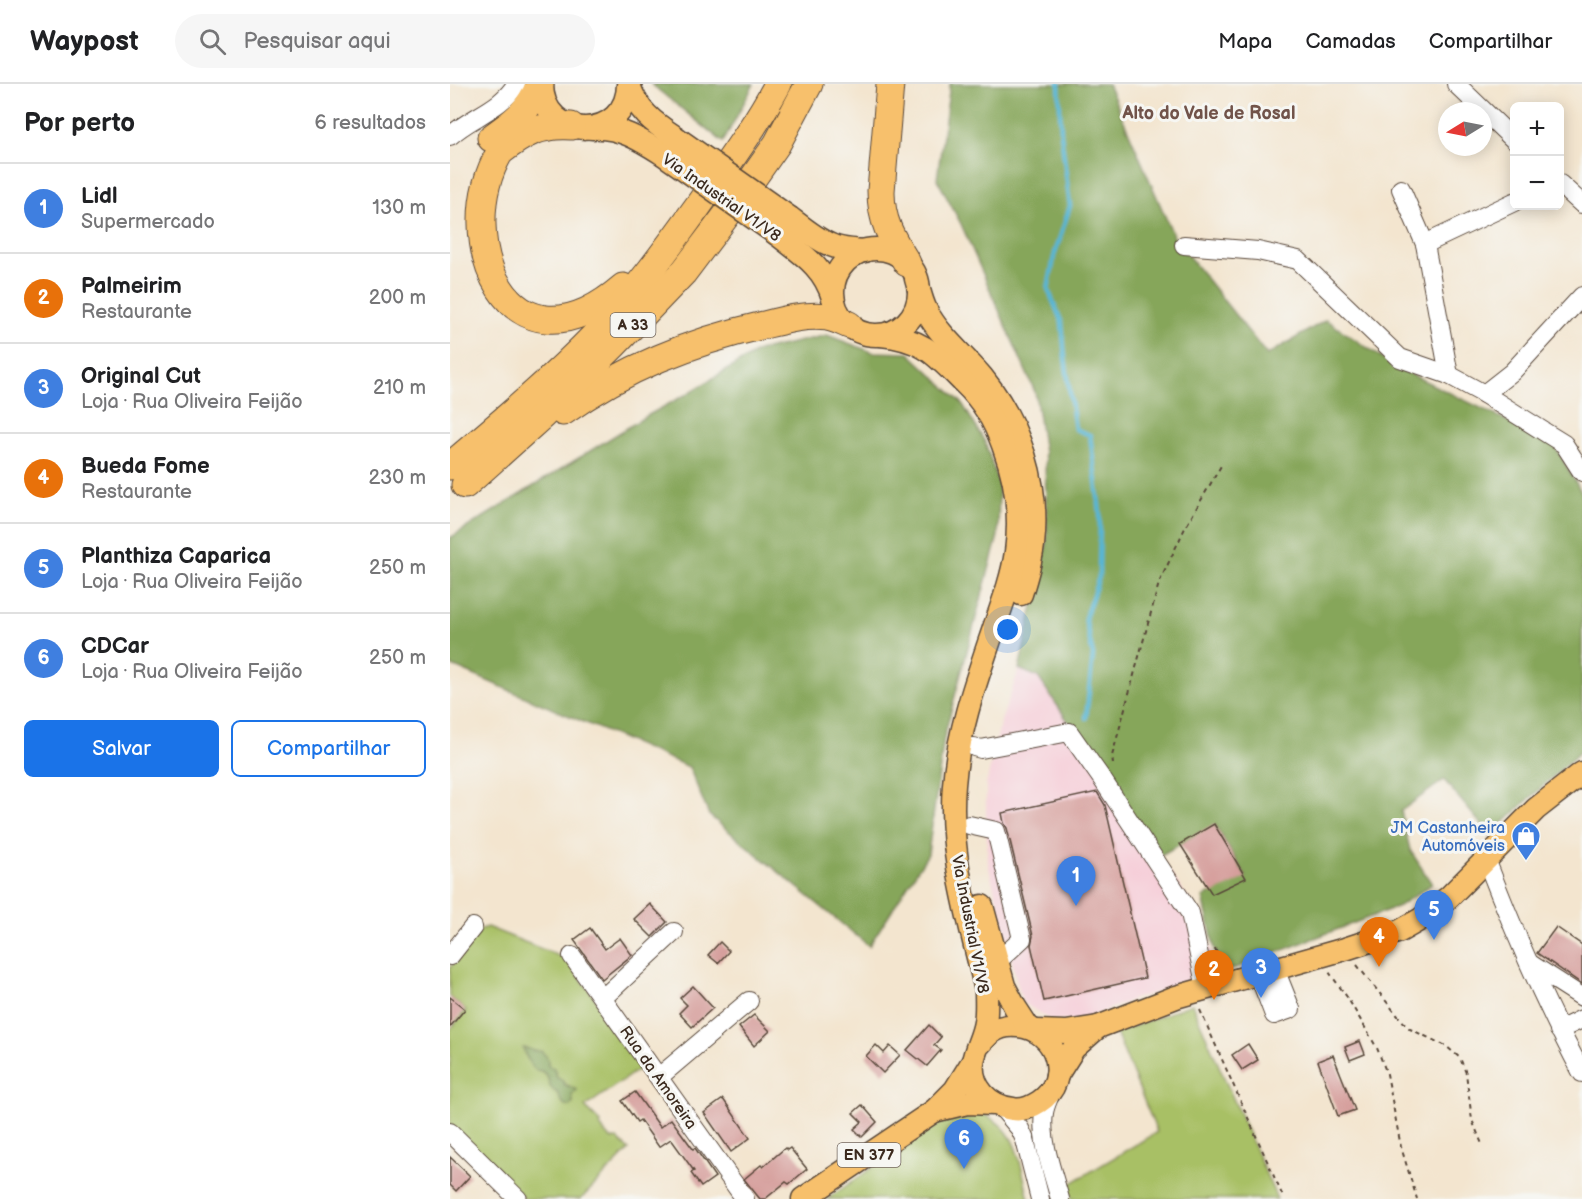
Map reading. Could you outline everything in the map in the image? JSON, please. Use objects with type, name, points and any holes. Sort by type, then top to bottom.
[{"type":"highway","points":[[474,152],[523,113],[541,84]]},
{"type":"highway","name":"A 33","points":[[455,482],[528,398],[599,330],[647,274],[735,154],[778,84]]},
{"type":"highway","name":"A 33","points":[[455,482],[543,415],[683,273],[777,144],[809,84]]},
{"type":"highway","points":[[890,84],[881,203],[887,229],[912,271]]},
{"type":"highway","points":[[458,231],[460,208],[466,193],[474,179],[493,158],[538,128],[579,127]]},
{"type":"highway","points":[[463,261],[480,291],[503,309],[536,320],[558,319],[582,313],[607,299],[650,263],[676,236]]},
{"type":"highway","points":[[455,482],[592,392],[659,357],[725,334],[783,320],[820,316],[830,317],[849,326]]},
{"type":"main road","points":[[541,84],[544,98],[551,112],[557,118],[579,127],[604,124],[618,113],[626,98],[628,84]]},
{"type":"main road","name":"Via Industrial V1/V8","points":[[628,84],[635,100],[669,146],[784,227],[830,246],[849,250],[865,250]]},
{"type":"main road","name":"Via Industrial V1/V8","points":[[579,127],[618,130],[669,146]]},
{"type":"main road","name":"Via Industrial V1/V8","points":[[784,227],[824,276],[833,300]]},
{"type":"main road","points":[[865,250],[883,250],[900,256],[912,271],[918,290],[915,310],[909,320],[892,332],[881,335],[864,334],[849,326],[836,309],[833,290],[837,273],[849,259],[865,250]]},
{"type":"main road","name":"Via Industrial V1/V8","points":[[912,271],[921,298],[934,323],[982,377],[1006,412],[1023,451],[1033,492],[1035,530],[1030,561],[989,690],[974,747],[969,789],[969,825],[974,873],[997,962],[1004,986],[1015,1007],[1033,1029]]},
{"type":"main road","name":"Via Industrial V1/V8","points":[[881,335],[902,338],[926,347],[969,388],[1000,438],[1010,466],[1016,495],[1018,534],[1012,572],[964,723],[954,788],[954,832],[959,875],[986,990],[985,1023],[976,1053]]},
{"type":"main road","name":"EN 377","points":[[803,1199],[934,1111],[955,1090],[976,1053],[992,1032],[1010,1025],[1066,1032],[1098,1027],[1163,1001],[1400,931],[1421,919],[1449,897],[1536,809],[1582,773]]},
{"type":"main road","name":"EN 377","points":[[934,1111],[967,1104],[1017,1110],[1031,1107],[1044,1099],[1074,1048],[1098,1027]]},
{"type":"main road","points":[[1033,1029],[1050,1042],[1057,1058],[1055,1081]]},
{"type":"main road","points":[[976,1053],[973,1073],[977,1085],[984,1096],[998,1106]]},
{"type":"street","points":[[452,130],[503,100],[516,84]]},
{"type":"street","points":[[1456,84],[1510,135]]},
{"type":"street","points":[[1564,188],[1582,204]]},
{"type":"street","points":[[1401,189],[1425,244],[1449,375]]},
{"type":"street","points":[[1425,244],[1510,204]]},
{"type":"street","points":[[1184,245],[1258,251],[1298,260],[1400,358],[1449,375],[1564,444],[1582,472]]},
{"type":"street","points":[[1484,394],[1512,372],[1582,296]]},
{"type":"street","points":[[974,747],[981,749],[1069,732],[1190,913],[1209,987]]},
{"type":"street","points":[[969,825],[1002,834],[1022,939],[997,962]]},
{"type":"street","points":[[1486,859],[1510,924],[1559,1030],[1582,1073]]},
{"type":"street","points":[[450,956],[473,927]]},
{"type":"street","points":[[603,998],[674,932]]},
{"type":"street","name":"Rua da Amoreira","points":[[572,956],[745,1199]]},
{"type":"street","points":[[1529,963],[1582,997]]},
{"type":"street","points":[[659,1077],[749,1001]]},
{"type":"street","points":[[1559,1030],[1582,1019]]},
{"type":"street","points":[[1055,1081],[1044,1114],[1044,1130],[1060,1199]]},
{"type":"street","points":[[998,1106],[1020,1129],[1041,1199]]},
{"type":"street","points":[[450,1132],[518,1199]]},
{"type":"path","points":[[1113,765],[1112,756],[1159,583],[1185,528],[1222,464]]},
{"type":"path","points":[[1212,939],[1209,987],[1284,1199]]},
{"type":"path","points":[[1345,949],[1410,1029],[1446,1046],[1460,1058],[1466,1073],[1472,1120],[1482,1144]]},
{"type":"path","points":[[1318,957],[1347,997],[1377,1048],[1387,1074],[1401,1147],[1418,1199]]},
{"type":"shaded area","points":[[1019,669],[1038,677],[1196,910],[1220,974],[1136,998],[1080,1021],[1051,1020],[1022,1002],[988,864],[986,820],[986,785],[1000,724]]},
{"type":"green space","points":[[651,84],[754,84],[723,142]]},
{"type":"green space","points":[[950,84],[1108,84],[1175,239],[1267,355],[1326,320],[1396,367],[1553,443],[1582,493],[1582,750],[1490,835],[1444,780],[1401,811],[1410,850],[1432,884],[1399,906],[1220,974],[1203,897],[1246,877],[1215,825],[1159,856],[1038,677],[1019,669],[1047,543],[1045,460],[1035,392],[961,224],[937,179]]},
{"type":"green space","points":[[827,335],[872,352],[909,353],[962,403],[985,442],[999,485],[998,536],[944,737],[928,854],[869,946],[709,815],[689,767],[450,665],[450,538],[643,418],[758,351]]},
{"type":"green space","points":[[487,927],[567,959],[643,1066],[585,1107],[601,1123],[600,1126],[611,1139],[617,1139],[629,1150],[581,1199],[525,1199],[450,1127],[450,1030],[466,1010],[450,997],[450,968],[481,929]],"holes":[[[527,1048],[532,1052],[538,1052],[556,1073],[557,1078],[570,1086],[573,1102],[550,1085],[547,1075],[533,1067],[525,1054]]]},
{"type":"green space","points":[[1192,1004],[1277,1199],[1072,1199],[1068,1185],[1157,1132],[1116,1033]]},
{"type":"green space","points":[[523,1048],[541,1051],[545,1054],[548,1066],[554,1068],[557,1078],[565,1085],[577,1090],[572,1095],[573,1102],[570,1106],[560,1100],[559,1094],[552,1089],[544,1072],[532,1066]]},
{"type":"green space","points":[[957,1113],[981,1114],[994,1120],[1011,1137],[1020,1161],[1029,1199],[827,1199],[943,1119]]},
{"type":"building","points":[[1097,792],[1105,805],[1145,978],[1044,1001],[1031,945],[1033,936],[1002,813]]},
{"type":"building","points":[[1214,824],[1246,878],[1212,894],[1180,844]]},
{"type":"building","points":[[650,904],[667,922],[652,937],[634,919]]},
{"type":"building","points":[[1556,927],[1582,945],[1582,984],[1537,953]]},
{"type":"building","points":[[590,928],[605,949],[620,938],[632,955],[602,979],[574,940]]},
{"type":"building","points":[[720,942],[729,951],[718,963],[708,955]]},
{"type":"building","points":[[693,986],[713,1008],[692,1027],[679,1013],[687,1005],[680,998]]},
{"type":"building","points":[[450,997],[465,1009],[450,1027]]},
{"type":"building","points":[[754,1015],[770,1031],[754,1046],[739,1027]]},
{"type":"building","points":[[929,1025],[941,1037],[934,1045],[941,1050],[927,1066],[907,1050]]},
{"type":"building","points":[[1360,1041],[1365,1054],[1350,1060],[1345,1047]]},
{"type":"building","points":[[1248,1044],[1258,1060],[1242,1070],[1232,1055]]},
{"type":"building","points":[[876,1045],[884,1053],[890,1046],[900,1055],[883,1073],[866,1056]]},
{"type":"building","points":[[1333,1055],[1355,1110],[1338,1116],[1318,1061]]},
{"type":"building","points":[[635,1092],[660,1127],[671,1119],[715,1177],[701,1187],[691,1173],[694,1171],[671,1139],[659,1147],[640,1120],[637,1122],[622,1101]]},
{"type":"building","points":[[723,1099],[750,1138],[731,1152],[704,1113]]},
{"type":"building","points":[[862,1105],[877,1122],[862,1137],[854,1129],[862,1122],[853,1113]]},
{"type":"building","points":[[785,1148],[787,1150],[790,1148],[807,1169],[789,1184],[786,1182],[765,1199],[760,1199],[744,1179],[761,1165],[763,1167]]},
{"type":"building","points":[[450,1157],[470,1176],[456,1191],[450,1185]]},
{"type":"waterway","points":[[1059,84],[1061,134],[1070,206],[1055,253],[1048,289],[1062,323],[1075,429],[1090,435],[1100,513],[1099,577],[1085,618],[1093,655],[1086,718]]},
{"type":"place","name":"JM Castanheira Automóveis","points":[[1526,862]]},
{"type":"place","name":"Lidl","points":[[1076,906]]},
{"type":"place","name":"Planthiza Caparica","points":[[1434,940]]},
{"type":"place","name":"Bueda Fome","points":[[1379,967]]},
{"type":"place","name":"Original Cut","points":[[1261,998]]},
{"type":"place","name":"Palmeirim","points":[[1214,1000]]},
{"type":"place","name":"CDCar","points":[[964,1169]]},
{"type":"district","name":"Alto do Vale de Rosal","points":[[1209,113]]}]
